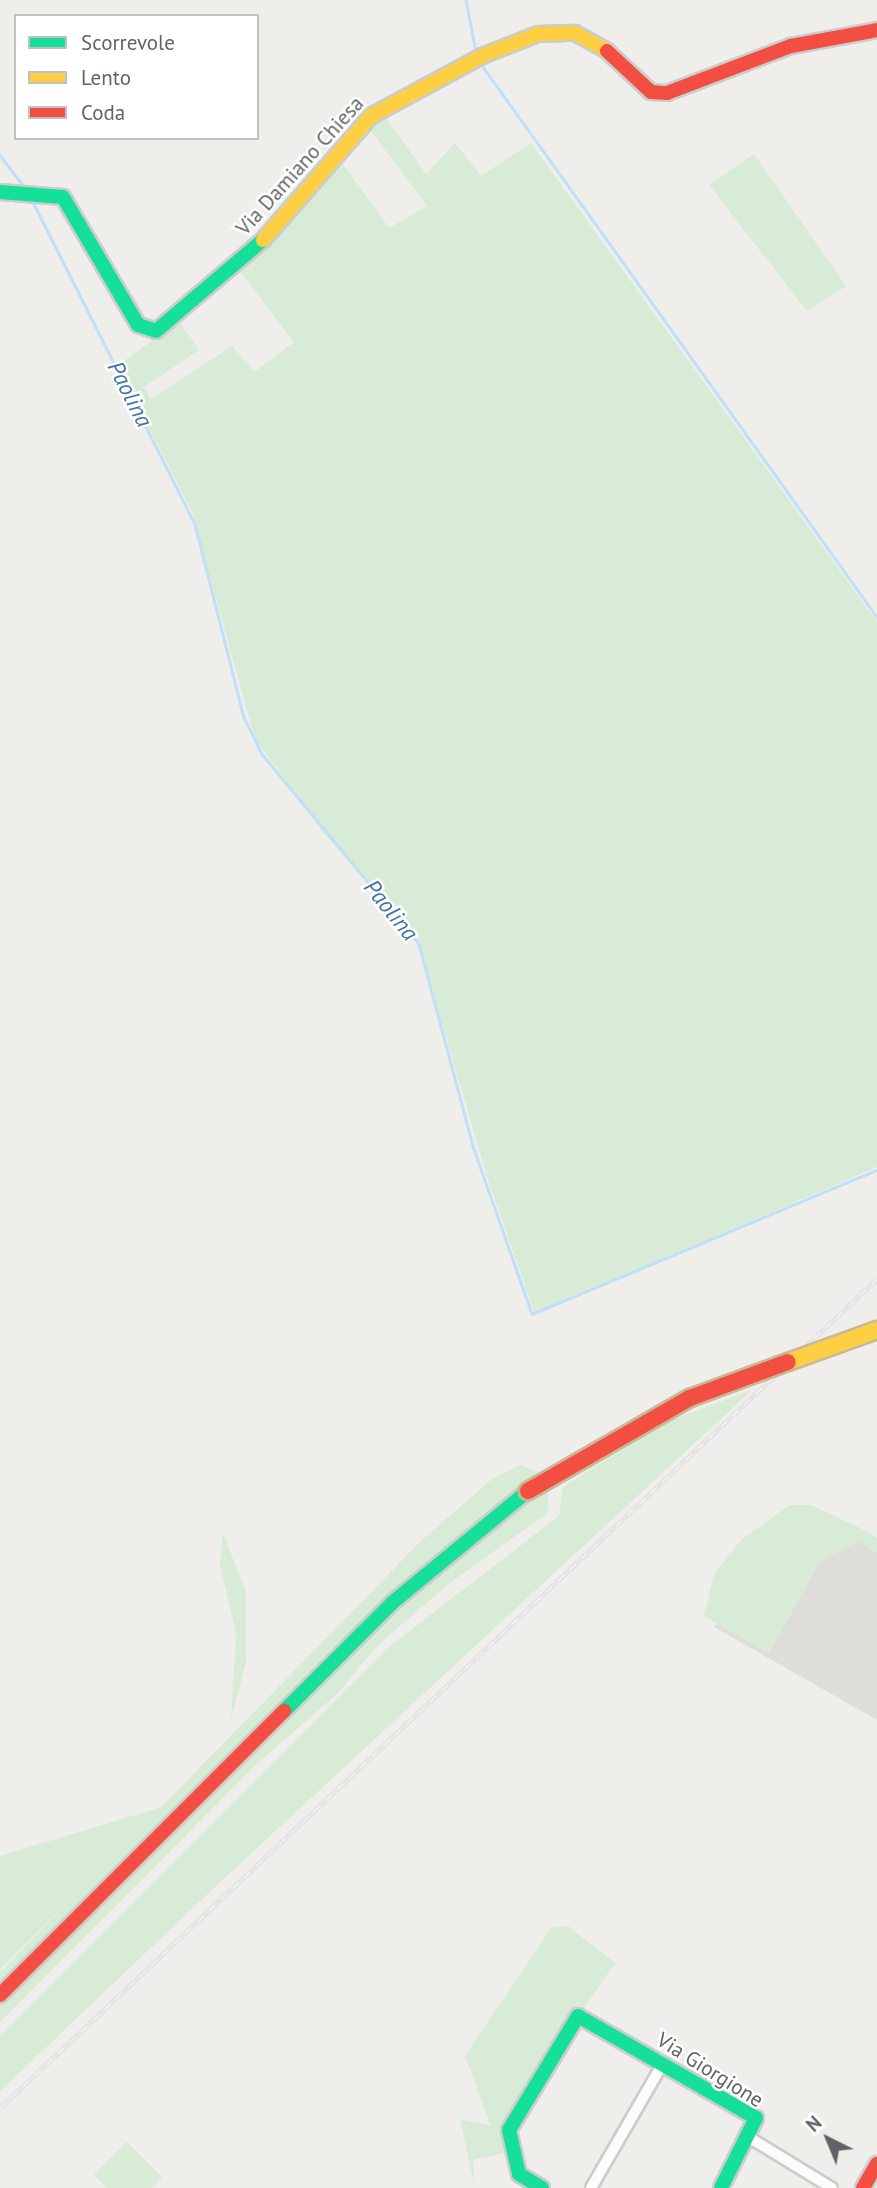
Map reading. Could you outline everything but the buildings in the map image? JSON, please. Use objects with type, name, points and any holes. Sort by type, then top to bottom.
[{"type":"main road","name":"Via Damiano Chiesa","points":[[0,192],[27,191],[63,197],[75,208],[138,326],[156,331],[274,230],[370,116],[477,58],[538,34],[575,33],[599,44],[651,92],[667,93],[791,46],[877,30]]},
{"type":"main road","points":[[0,1995],[392,1603],[528,1491],[690,1398],[877,1330]]},
{"type":"main road","name":"Via Giorgione","points":[[522,2183],[512,2151],[511,2123],[578,2016],[756,2118],[750,2138]]},
{"type":"main road","points":[[721,2188],[750,2138]]},
{"type":"main road","points":[[863,2188],[877,2164]]},
{"type":"main road","points":[[522,2183],[542,2188]]},
{"type":"street","points":[[592,2188],[663,2065]]},
{"type":"street","name":"Via Giorgione","points":[[750,2138],[832,2188]]},
{"type":"shaded area","points":[[811,1505],[877,1541],[877,1720],[714,1627]]},
{"type":"green space","points":[[383,113],[426,174],[455,143],[481,176],[531,143],[877,622],[877,1167],[535,1314],[487,1177],[417,937],[323,832],[255,739],[192,512],[117,366],[179,321],[199,350],[144,387],[151,399],[232,346],[254,372],[294,342],[240,272],[343,164],[389,228],[427,206],[368,127]]},
{"type":"green space","points":[[754,154],[846,286],[807,311],[709,185]]},
{"type":"green space","points":[[753,1389],[217,1885],[0,2091],[0,2036],[390,1646],[559,1516],[563,1487],[663,1424]]},
{"type":"green space","points":[[520,1465],[538,1472],[331,1649],[0,1985],[0,1972],[421,1541],[492,1479]]},
{"type":"green space","points":[[549,1488],[548,1513],[447,1585],[376,1647],[338,1693],[258,1763],[0,2022],[0,2002],[304,1699],[485,1529]]},
{"type":"green space","points":[[790,1505],[811,1505],[864,1530],[877,1538],[877,1553],[858,1542],[820,1561],[769,1654],[704,1616],[714,1574],[742,1539]]},
{"type":"green space","points":[[223,1533],[246,1592],[246,1662],[231,1720],[236,1633],[220,1565]]},
{"type":"green space","points":[[165,1806],[0,1969],[0,1856]]},
{"type":"green space","points":[[568,1926],[615,1963],[508,2119],[507,2152],[473,2160],[475,2188],[460,2119],[491,2126],[465,2056],[551,1928]]},
{"type":"green space","points":[[127,2142],[162,2177],[151,2188],[107,2188],[94,2175]]},
{"type":"waterway","points":[[466,0],[476,52]]},
{"type":"waterway","points":[[481,64],[877,617]]},
{"type":"waterway","points":[[0,155],[25,188]]},
{"type":"waterway","name":"Paolina","points":[[32,200],[195,524],[244,717],[262,754],[419,944],[474,1149],[532,1314],[877,1170]]},
{"type":"railway","points":[[0,2108],[877,1279]]},
{"type":"traffic: fast","points":[[0,192],[63,197],[138,325],[156,331],[263,240]]},
{"type":"traffic: fast","points":[[284,1711],[392,1603],[528,1491]]},
{"type":"traffic: fast","points":[[542,2188],[519,2174],[509,2130],[578,2016],[756,2118],[721,2188]]},
{"type":"traffic: slow","points":[[263,240],[371,116],[482,56],[538,34],[575,33],[607,51]]},
{"type":"traffic: slow","points":[[788,1362],[877,1330]]},
{"type":"traffic: jam","points":[[607,51],[651,92],[667,93],[791,46],[877,30]]},
{"type":"traffic: jam","points":[[528,1491],[690,1398],[788,1362]]},
{"type":"traffic: jam","points":[[0,1995],[284,1711]]},
{"type":"traffic: jam","points":[[863,2188],[877,2164]]}]
